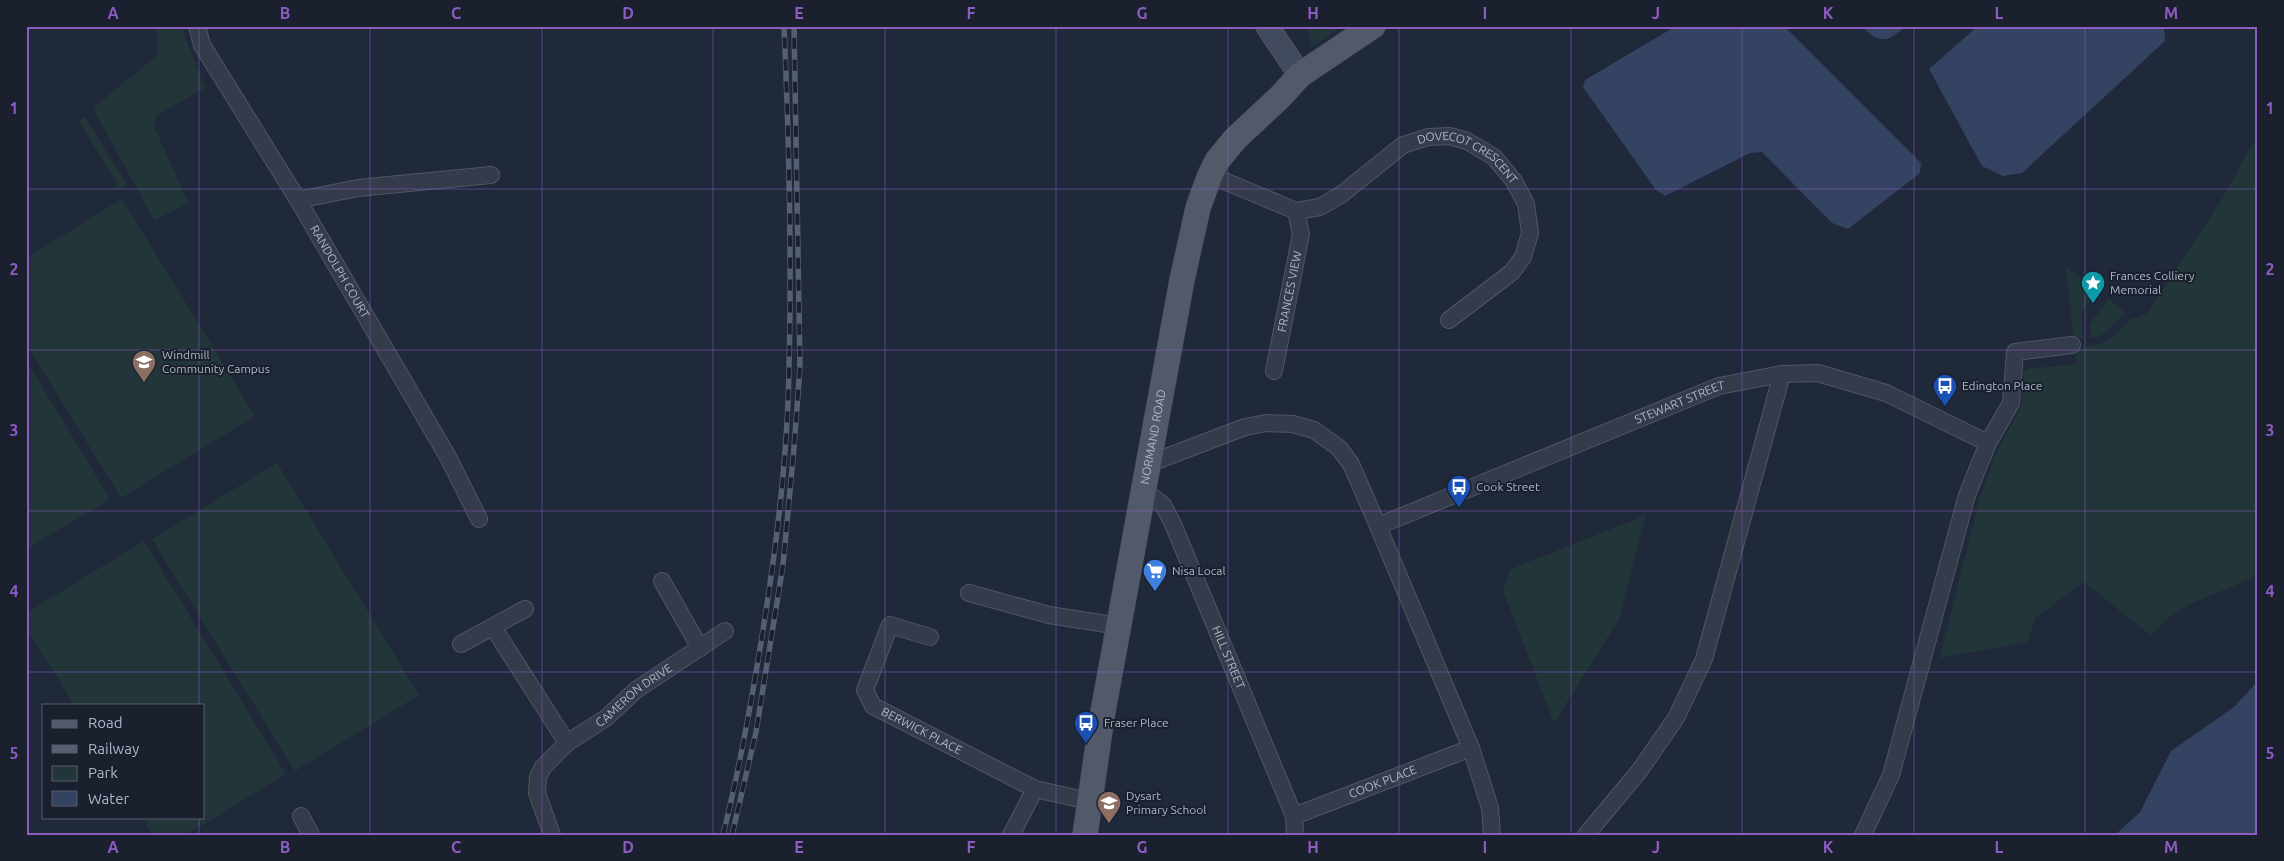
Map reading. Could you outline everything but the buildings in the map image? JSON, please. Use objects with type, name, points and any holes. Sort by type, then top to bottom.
[{"type":"main road","points":[[1267,26],[1300,75]]},
{"type":"main road","name":"NORMAND ROAD","points":[[1085,835],[1089,801],[1119,626],[1182,280],[1193,228],[1210,175],[1235,139],[1280,97],[1300,75],[1373,26]]},
{"type":"street","name":"RANDOLPH COURT","points":[[197,26],[202,45],[298,200],[448,457],[479,519]]},
{"type":"street","name":"DOVECOT CRESCENT","points":[[1296,211],[1320,206],[1342,194],[1403,145],[1428,137],[1450,136],[1467,141],[1494,157],[1514,181],[1526,204],[1530,233],[1523,257],[1512,272],[1449,320]]},
{"type":"street","points":[[298,200],[358,188],[491,175]]},
{"type":"street","points":[[1210,175],[1296,211]]},
{"type":"street","name":"FRANCES VIEW","points":[[1274,371],[1301,234],[1296,211]]},
{"type":"street","points":[[1863,835],[1891,775],[1967,495],[1988,443],[2011,403],[2015,352],[2072,345]]},
{"type":"street","name":"STEWART STREET","points":[[1378,526],[1719,386],[1782,374],[1818,373],[1886,393],[1988,443]]},
{"type":"street","points":[[1586,835],[1640,770],[1676,718],[1704,659],[1782,374]]},
{"type":"street","points":[[1148,464],[1245,427],[1266,423],[1293,424],[1314,430],[1339,448],[1351,464],[1471,748],[1490,808],[1492,835]]},
{"type":"street","name":"HILL STREET","points":[[1143,490],[1164,505],[1173,524],[1294,816],[1295,835]]},
{"type":"street","points":[[662,581],[700,648]]},
{"type":"street","points":[[969,593],[1049,614],[1119,626]]},
{"type":"street","points":[[461,644],[525,609]]},
{"type":"street","name":"BERWICK PLACE","points":[[930,637],[890,625],[865,690],[873,706],[1035,789],[1089,801]]},
{"type":"street","points":[[493,626],[567,743]]},
{"type":"street","name":"CAMERON DRIVE","points":[[552,835],[537,793],[538,777],[543,767],[567,743],[606,718],[636,690],[725,631]]},
{"type":"street","name":"COOK PLACE","points":[[1294,816],[1471,748]]},
{"type":"street","points":[[1012,835],[1035,789]]},
{"type":"street","points":[[301,816],[311,835]]},
{"type":"green space","points":[[156,26],[181,26],[205,88],[157,115],[154,126],[188,203],[154,220],[93,108],[158,55]]},
{"type":"green space","points":[[1309,26],[1342,26],[1311,47]]},
{"type":"green space","points":[[85,117],[127,185],[117,191],[114,188],[118,185],[79,121]]},
{"type":"green space","points":[[2258,134],[2258,574],[2189,605],[2172,615],[2150,635],[2084,582],[2035,618],[2027,642],[1940,658],[1980,497],[1998,449],[2021,407],[2023,372],[2028,369],[2077,364],[2075,349],[2100,344],[2110,339],[2129,320],[2147,314],[2222,199]]},
{"type":"green space","points":[[122,199],[255,416],[121,498],[26,343],[26,258]]},
{"type":"green space","points":[[2066,267],[2097,290],[2081,313],[2083,339],[2074,340]]},
{"type":"green space","points":[[2109,299],[2125,312],[2104,334],[2091,339],[2089,325]]},
{"type":"green space","points":[[26,360],[110,499],[26,549]]},
{"type":"green space","points":[[277,463],[419,695],[295,771],[152,539]]},
{"type":"green space","points":[[1646,515],[1619,619],[1554,723],[1503,590],[1511,569]]},
{"type":"green space","points":[[144,541],[286,774],[186,835],[153,835],[143,818],[205,818],[205,704],[73,704],[26,627],[26,613]]},
{"type":"water","points":[[1676,26],[1784,26],[1921,163],[1920,173],[1848,229],[1832,223],[1762,152],[1750,153],[1665,196],[1656,190],[1583,87],[1585,80]]},
{"type":"water","points":[[1862,26],[1906,26],[1889,38],[1878,39]]},
{"type":"water","points":[[1978,26],[2164,26],[2165,41],[2022,173],[2003,176],[1982,166],[1929,69]]},
{"type":"water","points":[[2258,681],[2258,835],[2115,835],[2140,812],[2171,751],[2234,707]]},
{"type":"railway","points":[[723,835],[759,656],[773,564],[784,465],[790,323],[789,153],[784,26]]},
{"type":"railway","points":[[732,835],[756,732],[783,565],[794,448],[800,367],[794,26]]},
{"type":"place","name":"Frances Colliery Memorial","points":[[2093,304]]},
{"type":"place","name":"Windmill Community Campus","points":[[144,383]]},
{"type":"place","name":"Edington Place","points":[[1945,407]]},
{"type":"place","name":"Cook Street","points":[[1459,508]]},
{"type":"place","name":"Nisa Local","points":[[1155,592]]},
{"type":"place","name":"Fraser Place","points":[[1086,744]]},
{"type":"place","name":"Dysart Primary School","points":[[1109,824]]}]
